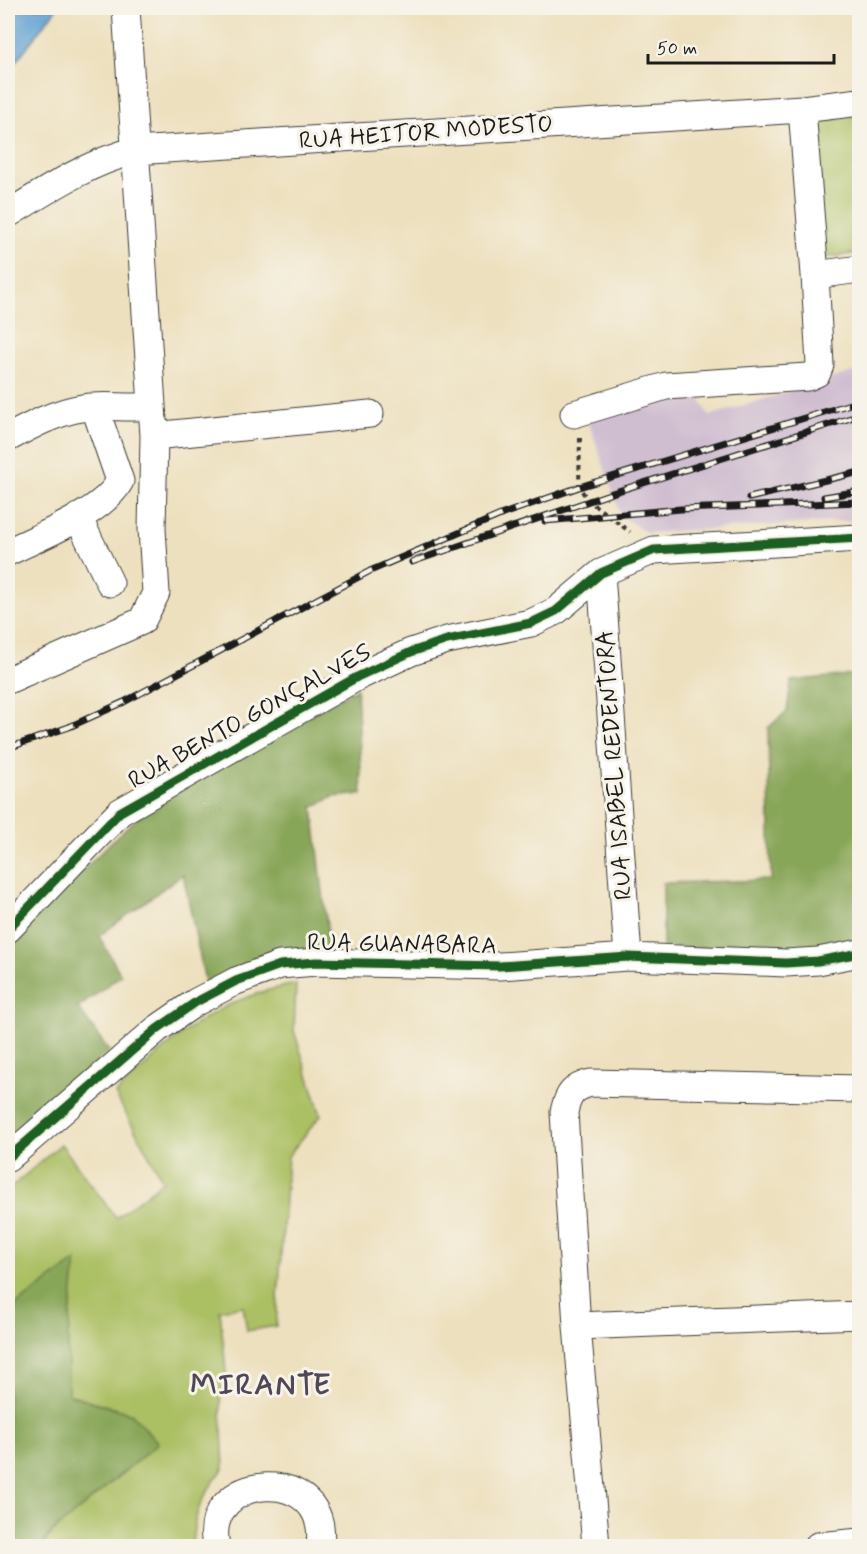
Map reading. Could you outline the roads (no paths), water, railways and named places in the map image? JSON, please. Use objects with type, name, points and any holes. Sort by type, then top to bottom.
[{"type":"street","points":[[8,680],[142,621],[156,593],[152,530],[154,436],[126,8]]},
{"type":"street","name":"RUA HEITOR MODESTO","points":[[8,214],[83,168],[107,158],[134,151],[802,109],[860,102]]},
{"type":"street","points":[[574,414],[666,386],[808,377],[816,374],[820,365],[802,109]]},
{"type":"street","points":[[815,275],[860,269]]},
{"type":"street","points":[[8,438],[36,424],[83,407],[152,406]]},
{"type":"street","points":[[8,549],[78,517],[114,491],[120,481],[95,408]]},
{"type":"street","points":[[154,436],[370,414]]},
{"type":"street","points":[[78,517],[110,583]]},
{"type":"street","name":"RUA BENTO GONÇALVES","points":[[8,929],[120,812],[357,677],[411,652],[447,640],[531,623],[556,611],[601,573],[654,550],[860,538]]},
{"type":"street","name":"RUA ISABEL REDENTORA","points":[[601,573],[628,957]]},
{"type":"street","name":"RUA GUANABARA","points":[[8,1158],[157,1029],[196,1002],[236,981],[280,965],[316,962],[500,966],[628,957],[786,963],[818,961],[860,952]]},
{"type":"street","points":[[596,1546],[577,1326],[564,1112],[572,1090],[591,1083],[860,1089]]},
{"type":"street","points":[[577,1326],[860,1315]]},
{"type":"street","points":[[216,1546],[218,1522],[226,1505],[240,1493],[257,1486],[275,1485],[293,1491],[307,1502],[317,1517],[321,1536],[320,1546]]},
{"type":"street","points":[[818,1546],[860,1542]]},
{"type":"water","points":[[8,8],[57,8],[8,72]]},
{"type":"railway","points":[[8,748],[69,727],[124,702],[370,571],[503,514],[579,487],[860,401]]},
{"type":"railway","points":[[412,562],[618,491],[860,415]]},
{"type":"railway","points":[[749,498],[860,472]]},
{"type":"railway","points":[[824,497],[860,491]]},
{"type":"railway","points":[[545,521],[681,509],[860,502]]},
{"type":"district","name":"MIRANTE","points":[[261,1385]]}]
